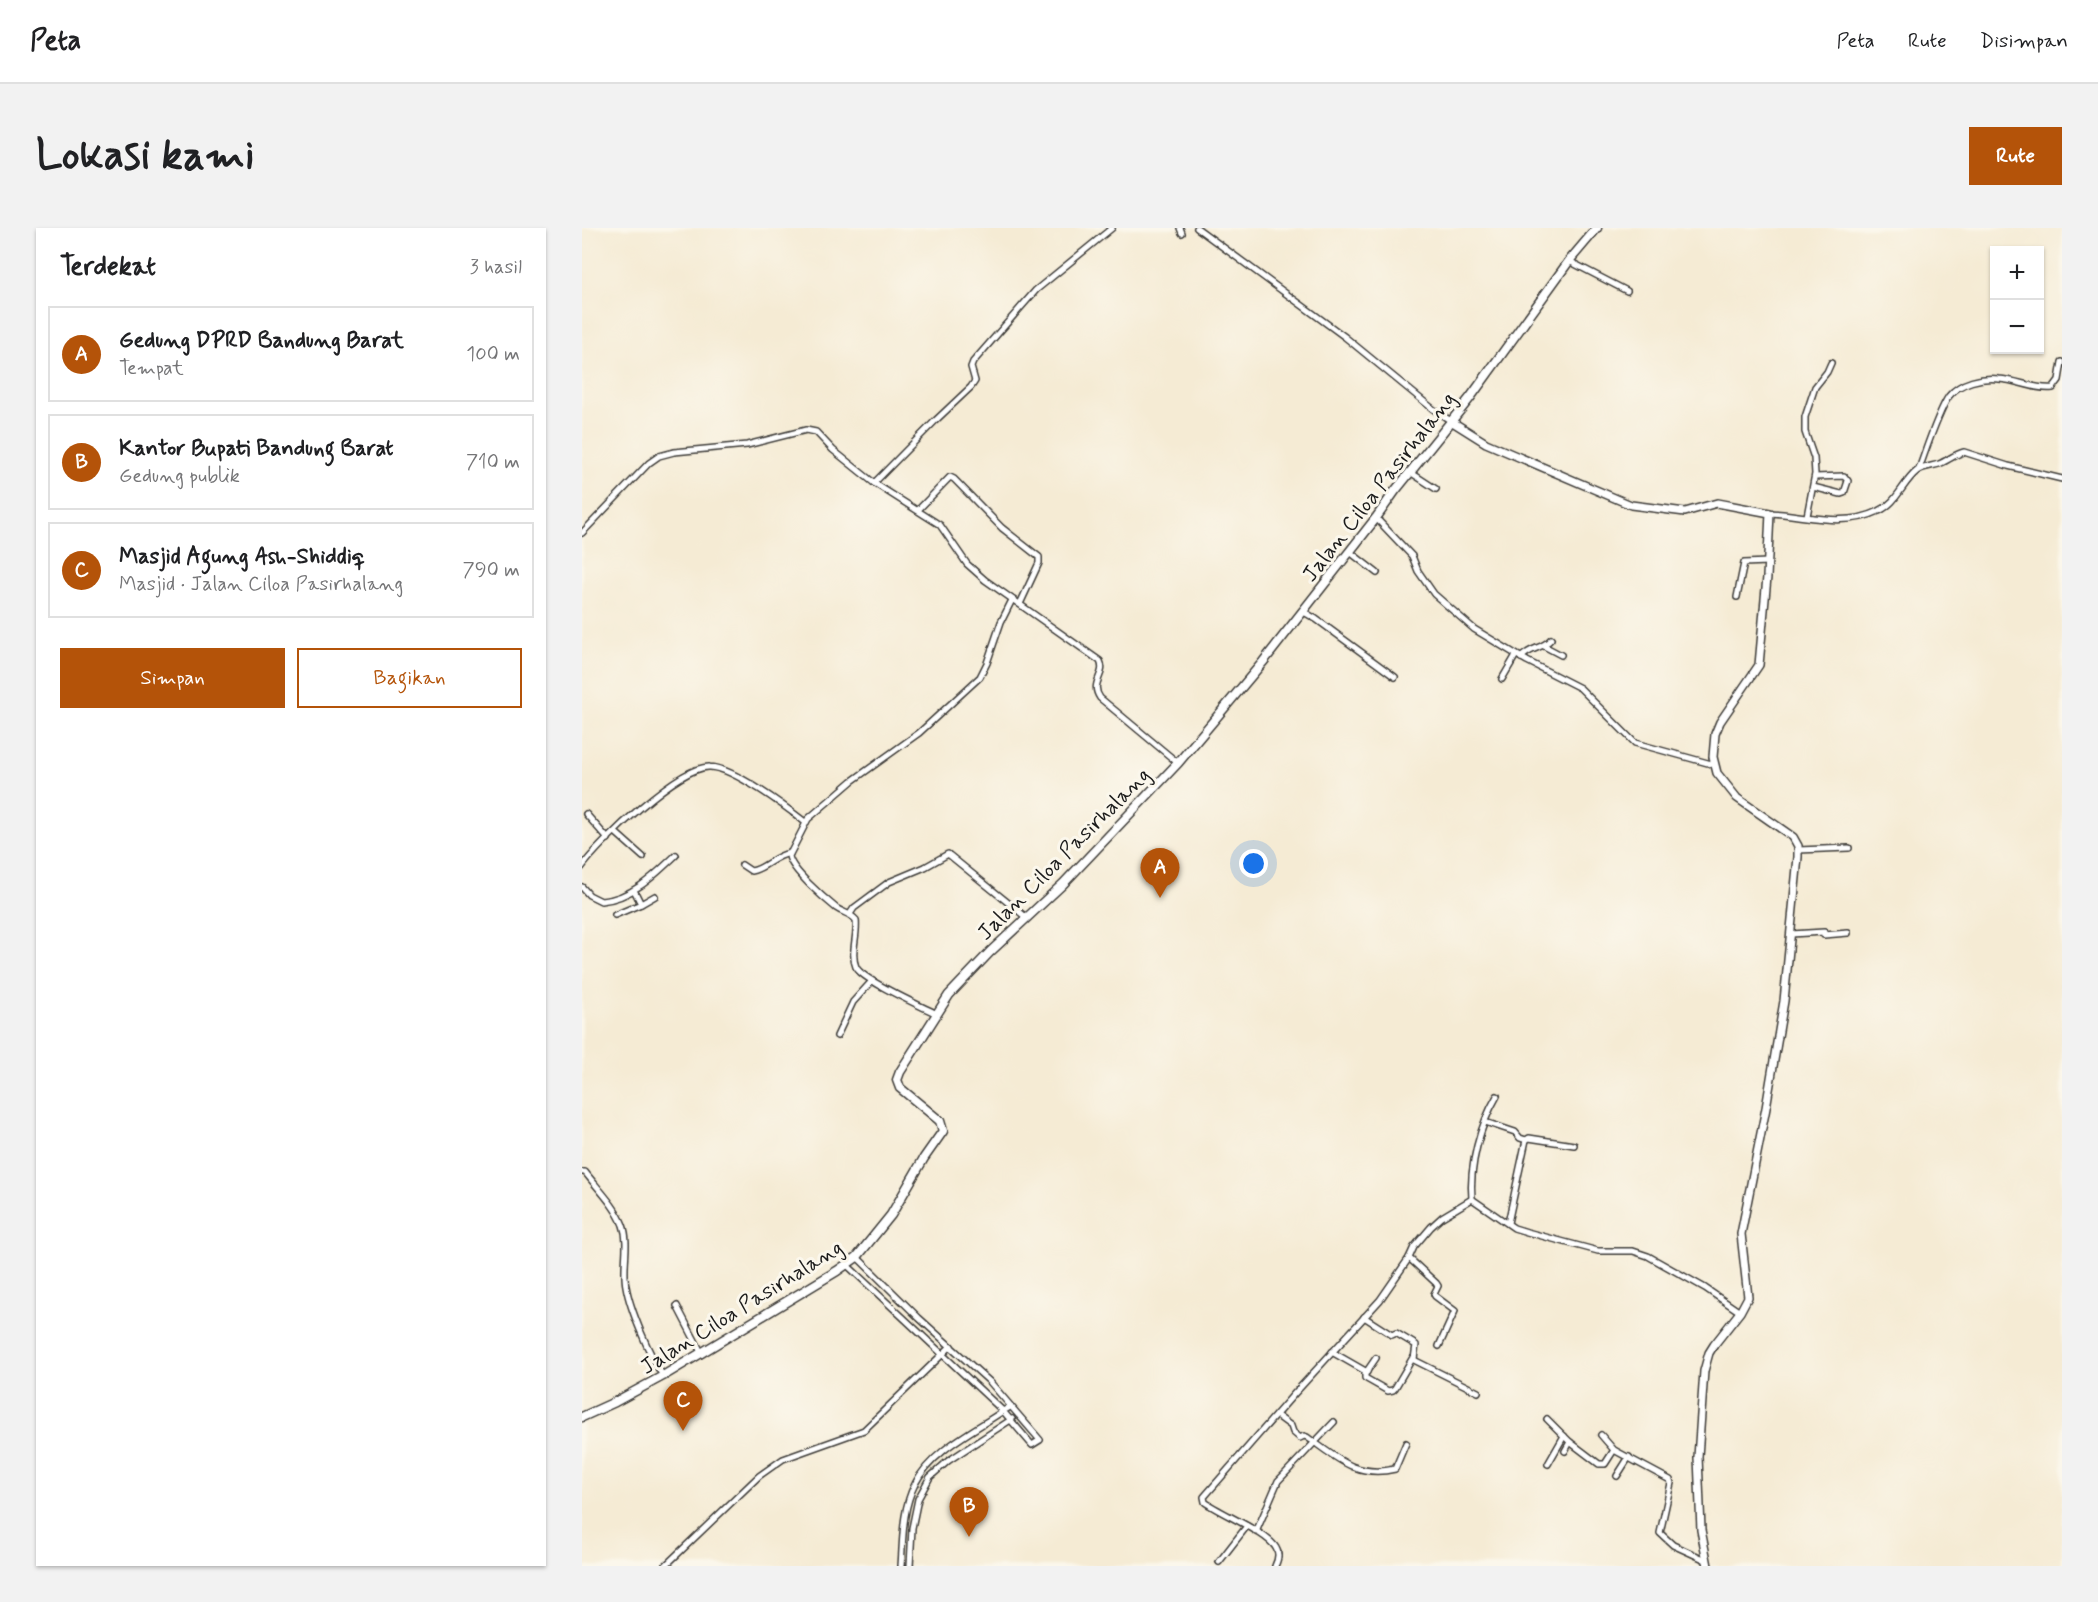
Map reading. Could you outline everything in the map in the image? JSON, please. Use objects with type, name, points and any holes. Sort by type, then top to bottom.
[{"type":"main road","name":"Jalan Ciloa Pasirhalang","points":[[582,1417],[615,1402],[702,1354],[857,1257],[891,1215],[924,1158],[943,1131],[940,1121],[900,1088],[897,1080],[949,995],[990,952],[1063,884],[1178,763],[1304,612],[1451,421],[1569,261],[1597,228]]},
{"type":"street","points":[[874,483],[971,387],[975,381],[971,367],[973,362],[1036,290],[1112,228]]},
{"type":"street","points":[[1197,228],[1289,295],[1451,421],[1486,443],[1631,505],[1685,512],[1717,503],[1770,513],[1807,516],[1826,521],[1845,520],[1881,511],[1918,469],[1950,394],[1972,381],[1983,378],[2053,388],[2059,380],[2062,362]]},
{"type":"street","points":[[1569,261],[1627,291]]},
{"type":"street","points":[[1807,516],[1815,477],[1814,458],[1806,432],[1805,417],[1815,387],[1831,363]]},
{"type":"street","points":[[582,533],[649,463],[659,456],[674,452],[747,446],[811,430],[874,483],[940,525],[967,564],[1012,600],[1100,661],[1103,665],[1096,692],[1100,698],[1178,763]]},
{"type":"street","points":[[1918,469],[1937,465],[1964,452],[2008,466],[2062,479]]},
{"type":"street","points":[[1410,472],[1436,489]]},
{"type":"street","points":[[1813,487],[1841,494],[1844,493],[1848,481],[1844,476],[1815,477]]},
{"type":"street","points":[[918,510],[950,477],[1002,528],[1039,556],[1039,563],[1020,604]]},
{"type":"street","points":[[1707,1563],[1701,1530],[1698,1457],[1704,1371],[1709,1353],[1747,1301],[1749,1290],[1741,1244],[1743,1221],[1766,1108],[1784,1001],[1798,850],[1796,841],[1790,834],[1737,798],[1717,773],[1713,757],[1715,734],[1720,722],[1759,665],[1770,513]]},
{"type":"street","points":[[1376,518],[1412,555],[1418,571],[1434,594],[1473,629],[1519,657],[1580,688],[1635,743],[1715,765]]},
{"type":"street","points":[[1350,552],[1377,573]]},
{"type":"street","points":[[1737,597],[1744,563],[1768,562]]},
{"type":"street","points":[[937,1014],[860,973],[854,957],[856,922],[850,914],[838,909],[790,863],[790,853],[805,822],[852,781],[919,733],[980,677],[1012,600]]},
{"type":"street","points":[[1304,612],[1316,618],[1395,678]]},
{"type":"street","points":[[1502,679],[1519,657],[1531,649],[1544,646],[1551,639]]},
{"type":"street","points":[[1544,646],[1562,655]]},
{"type":"street","points":[[582,867],[615,832],[674,781],[707,766],[722,769],[741,779],[786,806],[805,822]]},
{"type":"street","points":[[586,814],[608,839]]},
{"type":"street","points":[[615,832],[643,856]]},
{"type":"street","points":[[1798,850],[1850,848]]},
{"type":"street","points":[[742,865],[751,871],[756,870],[777,855],[790,853]]},
{"type":"street","points":[[850,914],[854,908],[889,882],[925,867],[948,854],[1027,918]]},
{"type":"street","points":[[582,886],[589,895],[601,901],[625,894],[654,876],[676,855]]},
{"type":"street","points":[[634,890],[642,904]]},
{"type":"street","points":[[615,915],[655,896]]},
{"type":"street","points":[[1791,934],[1848,933]]},
{"type":"street","points":[[837,1036],[853,1002],[872,981]]},
{"type":"street","points":[[1472,1200],[1472,1170],[1489,1110],[1497,1096]]},
{"type":"street","points":[[1485,1122],[1515,1132],[1520,1138],[1526,1140],[1529,1138],[1574,1145]]},
{"type":"street","points":[[1508,1223],[1526,1140]]},
{"type":"street","points":[[582,1172],[585,1172],[612,1207],[624,1228],[627,1292],[645,1340],[663,1376]]},
{"type":"street","points":[[1472,1200],[1527,1232],[1593,1250],[1634,1251],[1648,1256],[1705,1288],[1740,1312]]},
{"type":"street","points":[[1275,1566],[1278,1554],[1275,1546],[1247,1526],[1218,1512],[1205,1502],[1204,1497],[1387,1291],[1409,1258],[1414,1246],[1438,1220],[1472,1200]]},
{"type":"street","points":[[847,1265],[1003,1411],[1032,1445],[1040,1440],[990,1382],[919,1318],[857,1257]]},
{"type":"street","points":[[1409,1258],[1438,1286],[1435,1296],[1455,1310],[1439,1346]]},
{"type":"street","points":[[677,1306],[702,1354]]},
{"type":"street","points":[[1364,1317],[1392,1335],[1396,1333],[1416,1346],[1414,1359]]},
{"type":"street","points":[[666,1566],[759,1476],[783,1460],[864,1430],[951,1346]]},
{"type":"street","points":[[1332,1352],[1367,1372]]},
{"type":"street","points":[[1376,1358],[1365,1374],[1366,1379],[1390,1392],[1395,1388],[1411,1359],[1414,1359]]},
{"type":"street","points":[[1414,1359],[1478,1392]]},
{"type":"street","points":[[901,1566],[903,1527],[915,1483],[925,1469],[944,1451],[1010,1407]]},
{"type":"street","points":[[910,1566],[912,1528],[918,1499],[930,1477],[966,1448],[1018,1415]]},
{"type":"street","points":[[1276,1415],[1291,1426],[1293,1432],[1300,1438],[1304,1436],[1347,1465],[1366,1471],[1395,1468],[1406,1443]]},
{"type":"street","points":[[1547,1419],[1570,1442],[1603,1465],[1614,1450]]},
{"type":"street","points":[[1256,1532],[1278,1481],[1334,1422]]},
{"type":"street","points":[[1548,1464],[1564,1436]]},
{"type":"street","points":[[1601,1436],[1614,1450],[1670,1480],[1660,1533],[1673,1545],[1707,1563]]},
{"type":"street","points":[[1565,1451],[1570,1442]]},
{"type":"street","points":[[1582,1461],[1585,1453]]},
{"type":"street","points":[[1617,1476],[1629,1457]]},
{"type":"street","points":[[1219,1562],[1247,1526]]},
{"type":"place","name":"Gedung DPRD Bandung Barat","points":[[1160,898]]},
{"type":"place","name":"Masjid Agung Ash-Shiddiq","points":[[683,1431]]},
{"type":"place","name":"Kantor Bupati Bandung Barat","points":[[969,1537]]}]
